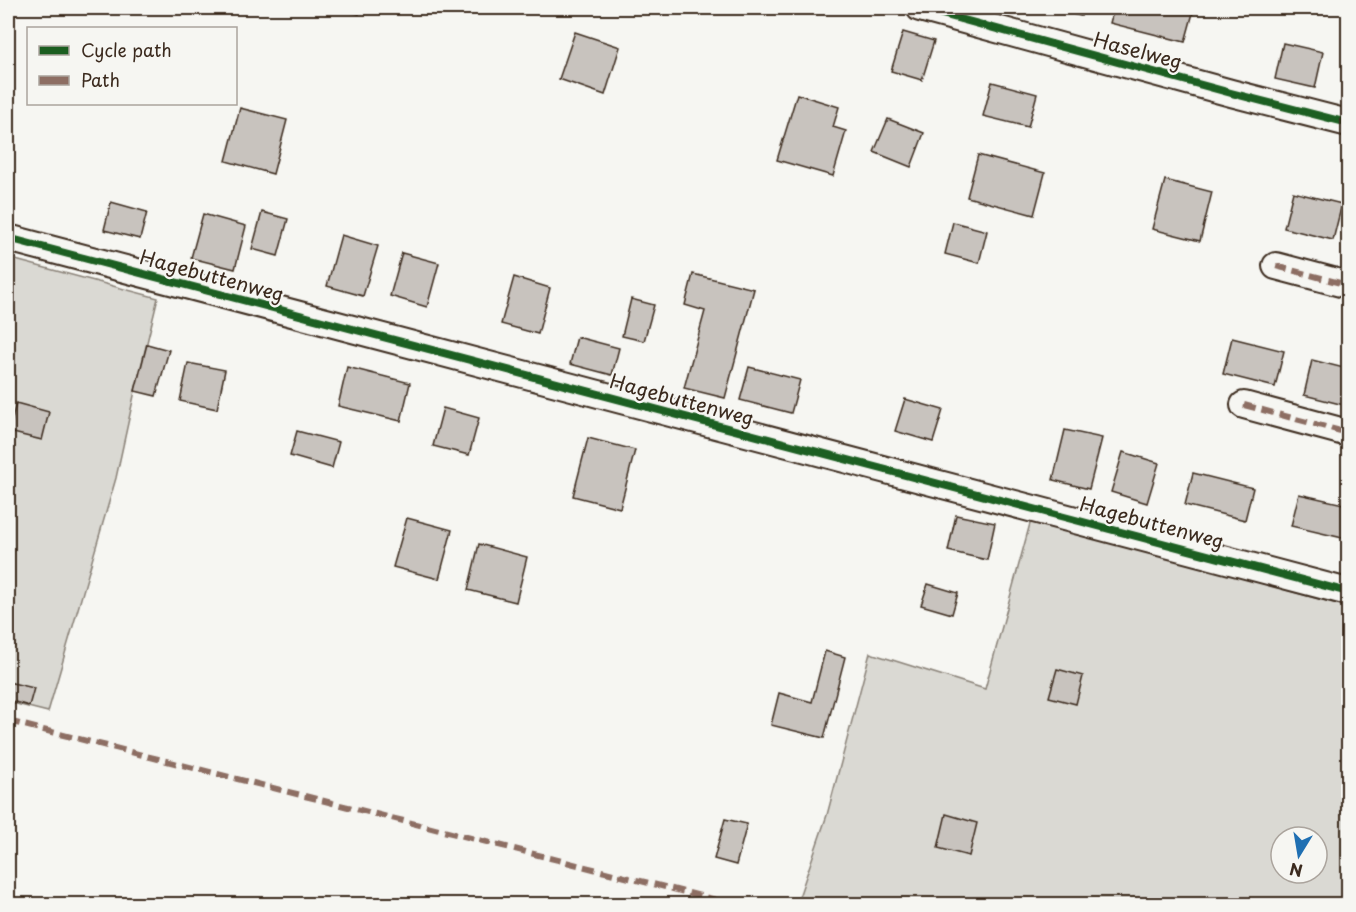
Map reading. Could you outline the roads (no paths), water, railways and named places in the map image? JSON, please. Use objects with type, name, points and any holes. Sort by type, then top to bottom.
[{"type":"street","name":"Haselweg","points":[[920,8],[1348,123]]},
{"type":"street","name":"Hagebuttenweg","points":[[8,238],[1348,592]]},
{"type":"street","points":[[1276,266],[1348,285]]},
{"type":"street","points":[[1244,405],[1348,433]]}]
